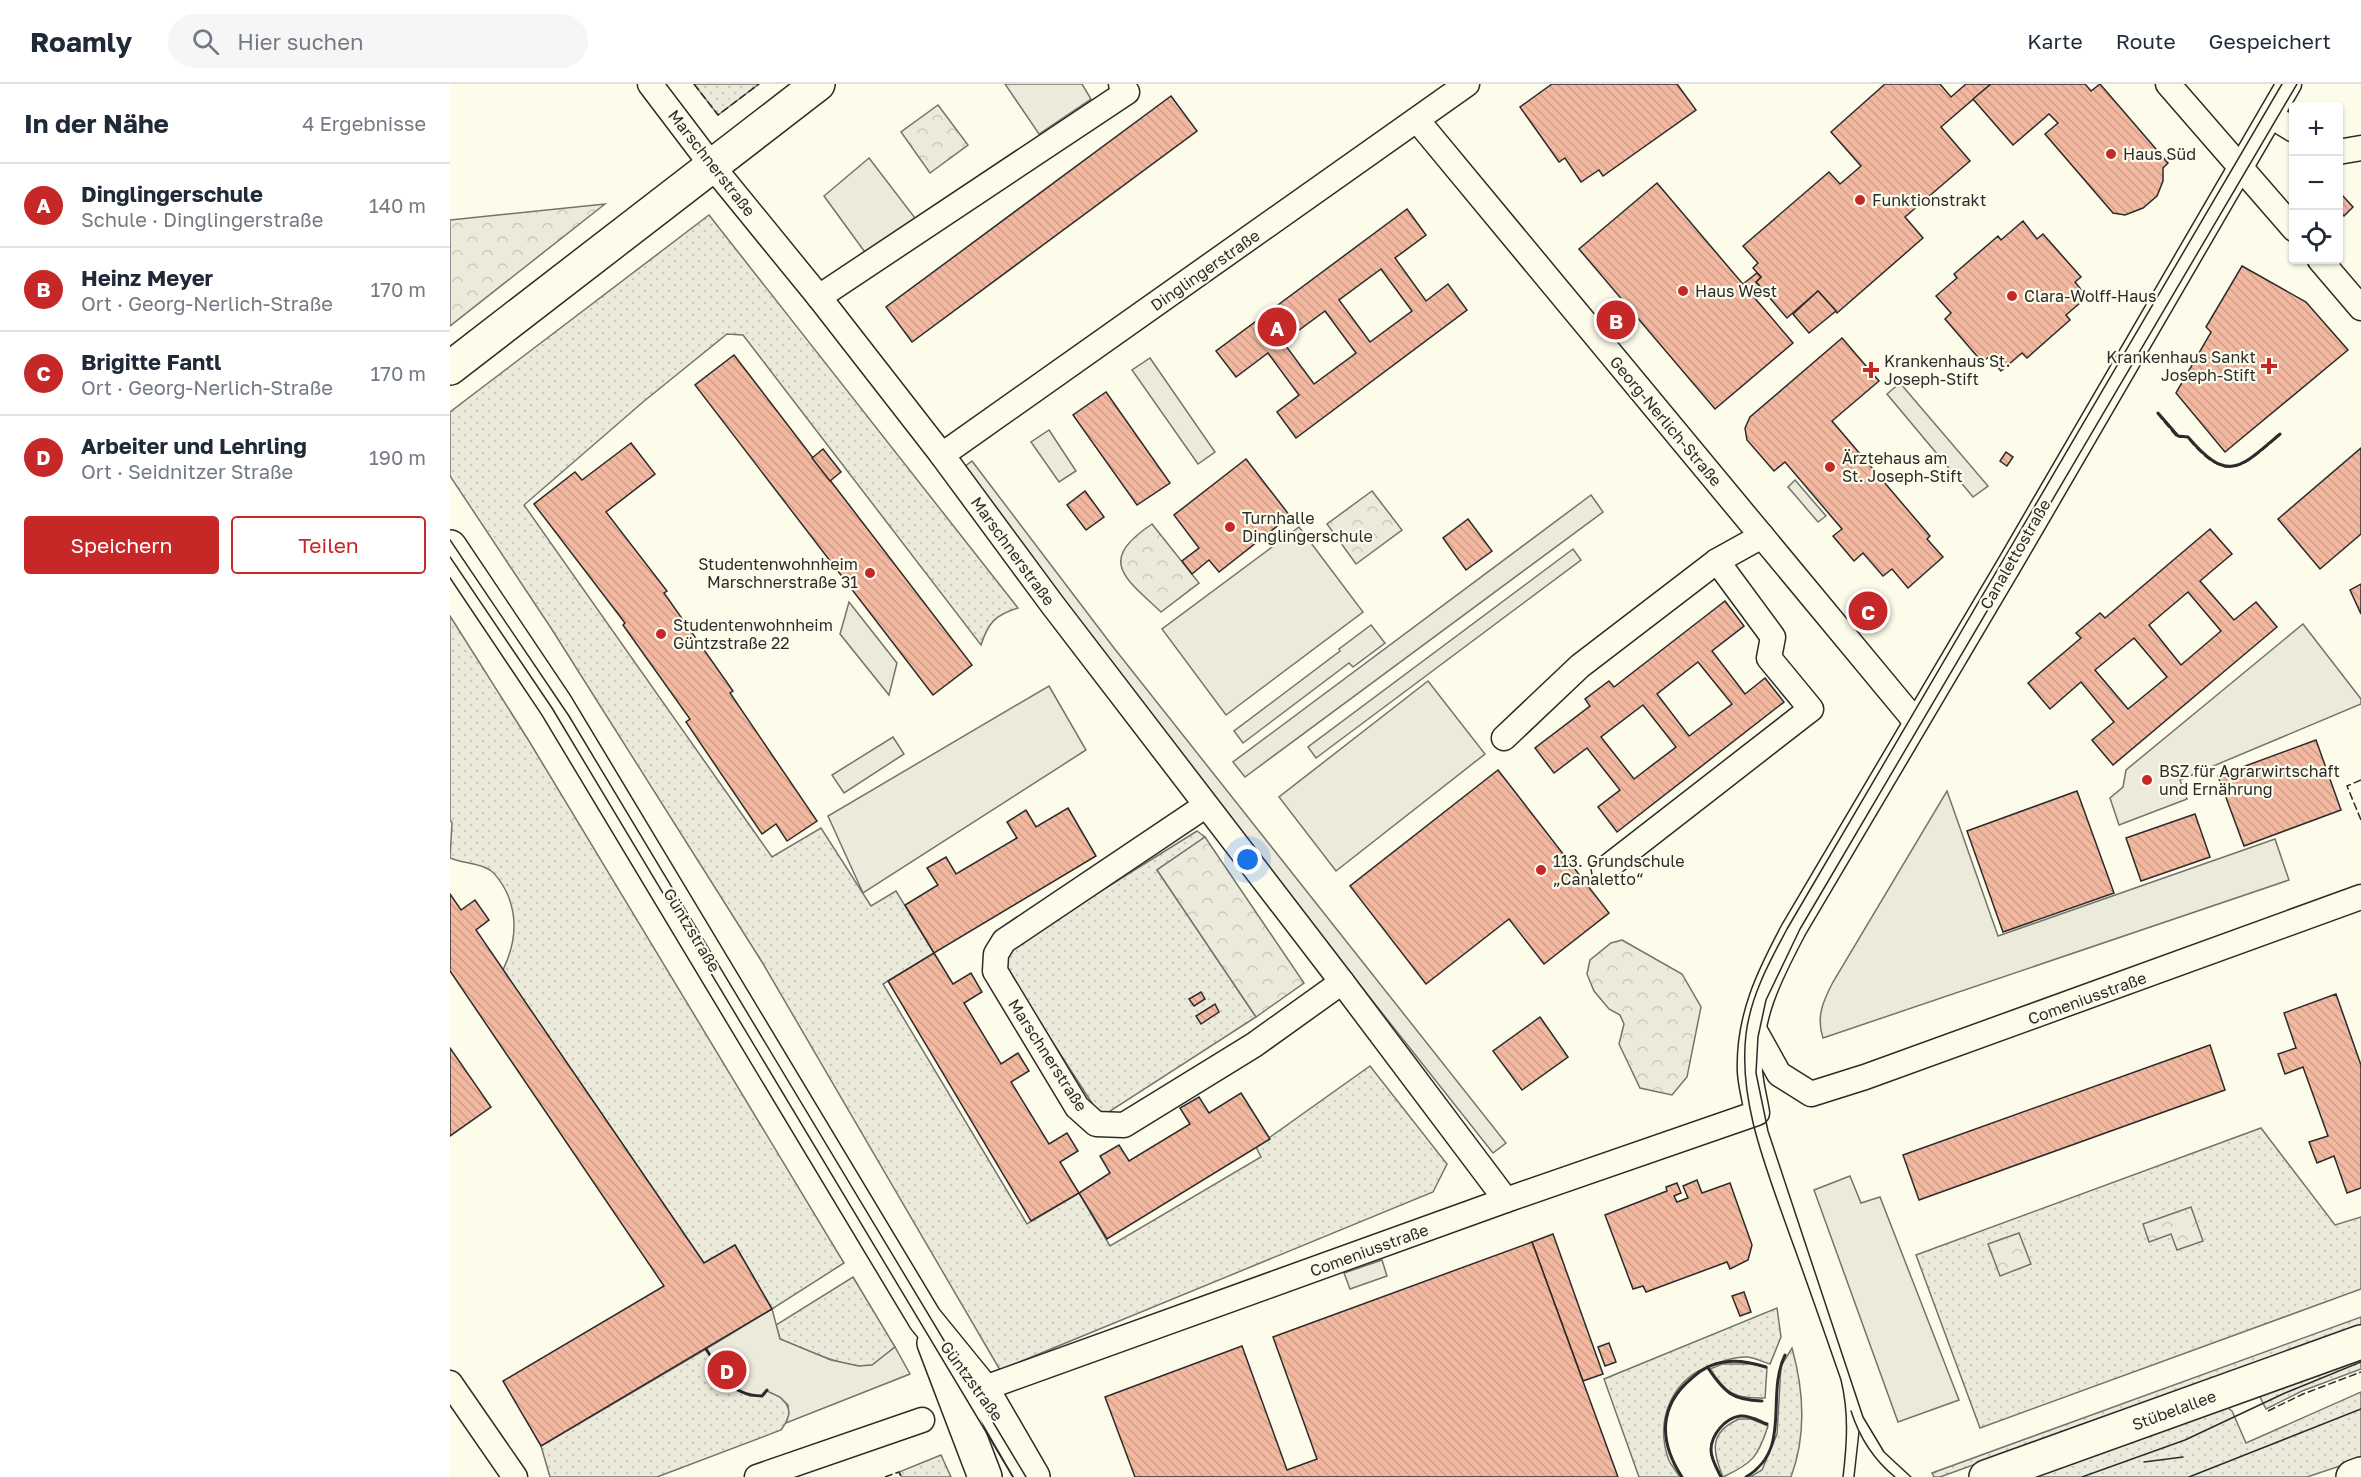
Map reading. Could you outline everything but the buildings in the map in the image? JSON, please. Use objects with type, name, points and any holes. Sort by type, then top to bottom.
[{"type":"main road","points":[[450,368],[818,84]]},
{"type":"main road","name":"Güntzstraße","points":[[450,547],[556,705],[925,1319],[982,1389],[1033,1477]]},
{"type":"main road","name":"Güntzstraße","points":[[925,1319],[985,1477]]},
{"type":"main road","name":"Stübelallee","points":[[1986,1477],[2361,1342]]},
{"type":"main road","points":[[2353,1477],[2361,1474]]},
{"type":"street","name":"Marschnerstraße","points":[[650,84],[712,166],[819,297],[942,455],[1052,604],[1506,1200]]},
{"type":"street","points":[[819,297],[1127,92],[1121,84]]},
{"type":"street","name":"Dinglingerstraße","points":[[942,455],[1467,84]]},
{"type":"street","points":[[2168,84],[2289,223]]},
{"type":"street","name":"Canalettostraße","points":[[1757,1113],[1750,1073],[1754,1029],[1760,999],[1783,948],[2289,84]]},
{"type":"street","points":[[2271,116],[2289,127]]},
{"type":"street","name":"Georg-Nerlich-Straße","points":[[1417,120],[1916,722]]},
{"type":"street","points":[[2343,151],[2361,148]]},
{"type":"street","points":[[2323,264],[2361,308]]},
{"type":"street","points":[[1504,738],[1580,666],[1717,561],[1762,536]]},
{"type":"street","points":[[1604,870],[1811,709],[1769,658],[1773,637],[1717,561]]},
{"type":"street","name":"Marschnerstraße","points":[[1205,806],[1004,941],[996,954],[995,971],[1077,1107],[1096,1124],[1124,1125],[1254,1045],[1342,982]]},
{"type":"street","name":"Comeniusstraße","points":[[1754,1029],[1779,1074],[1812,1094],[2198,958],[2361,897]]},
{"type":"street","name":"Comeniusstraße","points":[[982,1389],[1506,1200],[1757,1113]]},
{"type":"street","points":[[450,1383],[515,1477]]},
{"type":"street","points":[[757,1477],[922,1420]]},
{"type":"green space","points":[[694,84],[759,84],[718,115]]},
{"type":"green space","points":[[938,105],[968,145],[930,173],[901,132]]},
{"type":"green space","points":[[605,204],[450,326],[450,220]]},
{"type":"green space","points":[[709,215],[1018,608],[998,617],[990,625],[981,645],[743,335],[727,334],[643,402],[524,505],[772,857],[821,828],[871,906],[896,891],[934,953],[883,984],[1027,1224],[1079,1193],[1110,1246],[1261,1157],[1256,1147],[1370,1066],[1447,1164],[1433,1192],[1000,1370],[762,962],[551,628],[450,476],[450,412]]},
{"type":"green space","points":[[1372,491],[1402,530],[1356,564],[1327,524]]},
{"type":"green space","points":[[1591,495],[1603,512],[1245,777],[1233,762]]},
{"type":"green space","points":[[1152,524],[1199,583],[1161,612],[1136,589],[1122,569],[1121,559],[1125,548]]},
{"type":"green space","points":[[1299,527],[1363,612],[1226,715],[1162,629]]},
{"type":"green space","points":[[1573,549],[1581,560],[1316,758],[1308,747]]},
{"type":"green space","points":[[450,616],[529,741],[844,1263],[772,1309],[735,1245],[704,1263],[503,970],[513,942],[514,923],[511,903],[502,884],[493,872],[485,867],[450,858],[452,823],[450,820]]},
{"type":"green space","points":[[1371,625],[1385,643],[1353,667],[1349,663],[1243,743],[1234,731]]},
{"type":"green space","points":[[1428,681],[1485,754],[1336,871],[1279,797]]},
{"type":"green space","points":[[1947,791],[1998,936],[2275,839],[2289,880],[1823,1038],[1820,1016],[1829,989]]},
{"type":"green space","points":[[1197,831],[1205,837],[1157,870],[1256,1017],[1101,1117],[1004,967],[1008,949]]},
{"type":"green space","points":[[1205,837],[1304,983],[1256,1017],[1157,870]]},
{"type":"green space","points":[[1622,940],[1682,974],[1701,1007],[1687,1077],[1672,1095],[1640,1088],[1619,1044],[1624,1024],[1620,1015],[1609,1009],[1594,991],[1587,974],[1590,960],[1611,943]]},
{"type":"green space","points":[[2261,1128],[2335,1225],[2361,1217],[2361,1289],[1980,1428],[1916,1255]]},
{"type":"green space","points":[[2191,1207],[2203,1241],[2177,1250],[2171,1234],[2149,1242],[2143,1224]]},
{"type":"green space","points":[[2019,1233],[2031,1264],[2000,1276],[1988,1244]]},
{"type":"green space","points":[[853,1277],[895,1347],[884,1357],[872,1365],[852,1365],[826,1358],[780,1339],[776,1325]]},
{"type":"green space","points":[[1777,1308],[1781,1337],[1770,1364],[1748,1357],[1716,1363],[1687,1379],[1670,1401],[1664,1428],[1665,1443],[1669,1460],[1680,1477],[1639,1477],[1604,1379]]},
{"type":"green space","points":[[2361,1317],[2361,1325],[1940,1477],[1934,1477],[1932,1473]]},
{"type":"green space","points":[[1792,1348],[1801,1396],[1802,1429],[1791,1477],[1750,1477],[1762,1470],[1777,1434],[1781,1366]]},
{"type":"green space","points":[[706,1349],[713,1360],[784,1401],[789,1413],[781,1430],[657,1477],[550,1477],[541,1446]]},
{"type":"green space","points":[[2361,1355],[2361,1369],[2302,1391],[2266,1409],[2258,1393]]},
{"type":"green space","points":[[1722,1364],[1752,1364],[1767,1368],[1765,1398],[1738,1396],[1732,1393],[1721,1384],[1710,1369]]},
{"type":"green space","points":[[2361,1392],[2361,1459],[2307,1477],[2024,1477],[2224,1405],[2232,1411],[2246,1443]]},
{"type":"green space","points":[[1739,1419],[1751,1419],[1768,1426],[1753,1458],[1723,1477],[1715,1451],[1716,1443],[1722,1430]]},
{"type":"green space","points":[[941,1455],[951,1477],[902,1477],[899,1472]]},
{"type":"shaded area","points":[[1005,84],[1082,84],[1091,99],[1039,134]]},
{"type":"shaded area","points":[[869,158],[915,218],[867,255],[824,196]]},
{"type":"shaded area","points":[[1150,358],[1215,452],[1198,464],[1132,370]]},
{"type":"shaded area","points":[[1900,383],[1988,486],[1973,497],[1887,394]]},
{"type":"shaded area","points":[[1049,430],[1076,471],[1059,482],[1031,442]]},
{"type":"shaded area","points":[[972,461],[1114,648],[1506,1143],[1493,1153],[1101,658],[960,470]]},
{"type":"shaded area","points":[[1795,480],[1826,516],[1818,522],[1788,487]]},
{"type":"shaded area","points":[[849,602],[897,663],[889,695],[840,634]]},
{"type":"shaded area","points":[[2303,624],[2361,699],[2361,704],[2180,780],[2187,799],[2119,825],[2110,798],[2123,787],[2126,770]]},
{"type":"shaded area","points":[[1049,686],[1086,750],[863,893],[828,816]]},
{"type":"shaded area","points":[[893,737],[904,754],[844,793],[832,775]]},
{"type":"shaded area","points":[[1850,1176],[1861,1203],[1880,1197],[1959,1400],[1898,1422],[1814,1190]]},
{"type":"shaded area","points":[[1382,1260],[1387,1276],[1350,1289],[1344,1273]]},
{"type":"shaded area","points":[[772,1309],[780,1339],[831,1360],[859,1366],[872,1365],[895,1347],[910,1374],[786,1423],[789,1414],[788,1405],[780,1397],[767,1391],[762,1396],[750,1396],[734,1389],[724,1380],[730,1372],[713,1360],[706,1349]]},
{"type":"tram line","points":[[1843,1477],[1846,1428],[1841,1380],[1772,1185],[1750,1110],[1745,1059],[1746,1034],[1752,1006],[1787,929],[2282,84]]},
{"type":"tram line","points":[[1911,1477],[1884,1452],[1863,1417],[1768,1131],[1756,1073],[1758,1037],[1766,1000],[1800,929],[2297,84]]},
{"type":"tram line","points":[[450,540],[569,716],[1026,1477]]},
{"type":"tram line","points":[[450,557],[552,708],[1013,1477]]},
{"type":"tram line","points":[[2082,1477],[2185,1440],[2285,1393],[2361,1362]]},
{"type":"tram line","points":[[2189,1477],[2361,1409]]},
{"type":"tram line","points":[[1851,1411],[1868,1447],[1895,1477]]},
{"type":"tram line","points":[[1854,1477],[1859,1432]]},
{"type":"tram line","points":[[2144,1462],[2183,1457]]},
{"type":"fence","points":[[694,84],[718,115],[759,84]]},
{"type":"fence","points":[[2157,413],[2177,437],[2187,437],[2213,462],[2224,466],[2234,467],[2244,463],[2281,434]]},
{"type":"fence","points":[[2361,780],[2347,786],[2361,820]]},
{"type":"fence","points":[[2268,1411],[2303,1394],[2361,1372]]},
{"type":"fence","points":[[885,1477],[899,1472],[901,1477]]},
{"type":"wall","points":[[2158,413],[2178,436],[2188,437],[2202,452],[2224,466],[2234,466],[2244,462],[2280,434]]},
{"type":"wall","points":[[706,1349],[713,1360],[730,1372],[724,1380],[733,1387],[756,1396],[762,1396],[767,1390]]},
{"type":"wall","points":[[1746,1477],[1760,1465],[1769,1452],[1774,1437],[1777,1388],[1785,1355]]},
{"type":"wall","points":[[1682,1477],[1674,1464],[1666,1438],[1668,1412],[1681,1389],[1699,1372],[1716,1364],[1730,1361],[1766,1367]]},
{"type":"wall","points":[[1708,1368],[1724,1389],[1730,1393],[1743,1399],[1762,1401]]},
{"type":"wall","points":[[1721,1477],[1711,1450],[1713,1439],[1720,1428],[1729,1420],[1740,1416],[1751,1417],[1767,1424]]},
{"type":"place","name":"Haus Süd","points":[[2111,154]]},
{"type":"place","name":"Funktionstrakt","points":[[1860,200]]},
{"type":"place","name":"Haus West","points":[[1683,291]]},
{"type":"place","name":"Clara-Wolff-Haus","points":[[2012,296]]},
{"type":"place","name":"Heinz Meyer","points":[[1616,320]]},
{"type":"place","name":"Dinglingerschule","points":[[1277,327]]},
{"type":"place","name":"Krankenhaus Sankt Joseph-Stift","points":[[2269,366]]},
{"type":"place","name":"Krankenhaus St. Joseph-Stift","points":[[1871,370]]},
{"type":"place","name":"Ärztehaus am St. Joseph-Stift","points":[[1830,467]]},
{"type":"place","name":"Turnhalle Dinglingerschule","points":[[1230,527]]},
{"type":"place","name":"Studentenwohnheim Marschnerstraße 31","points":[[870,573]]},
{"type":"place","name":"Brigitte Fantl","points":[[1868,611]]},
{"type":"place","name":"Studentenwohnheim Güntzstraße 22","points":[[661,634]]},
{"type":"place","name":"BSZ für Agrarwirtschaft und Ernährung","points":[[2147,780]]},
{"type":"place","name":"113. Grundschule „Canaletto“","points":[[1541,870]]},
{"type":"place","name":"Arbeiter und Lehrling","points":[[727,1370]]}]
